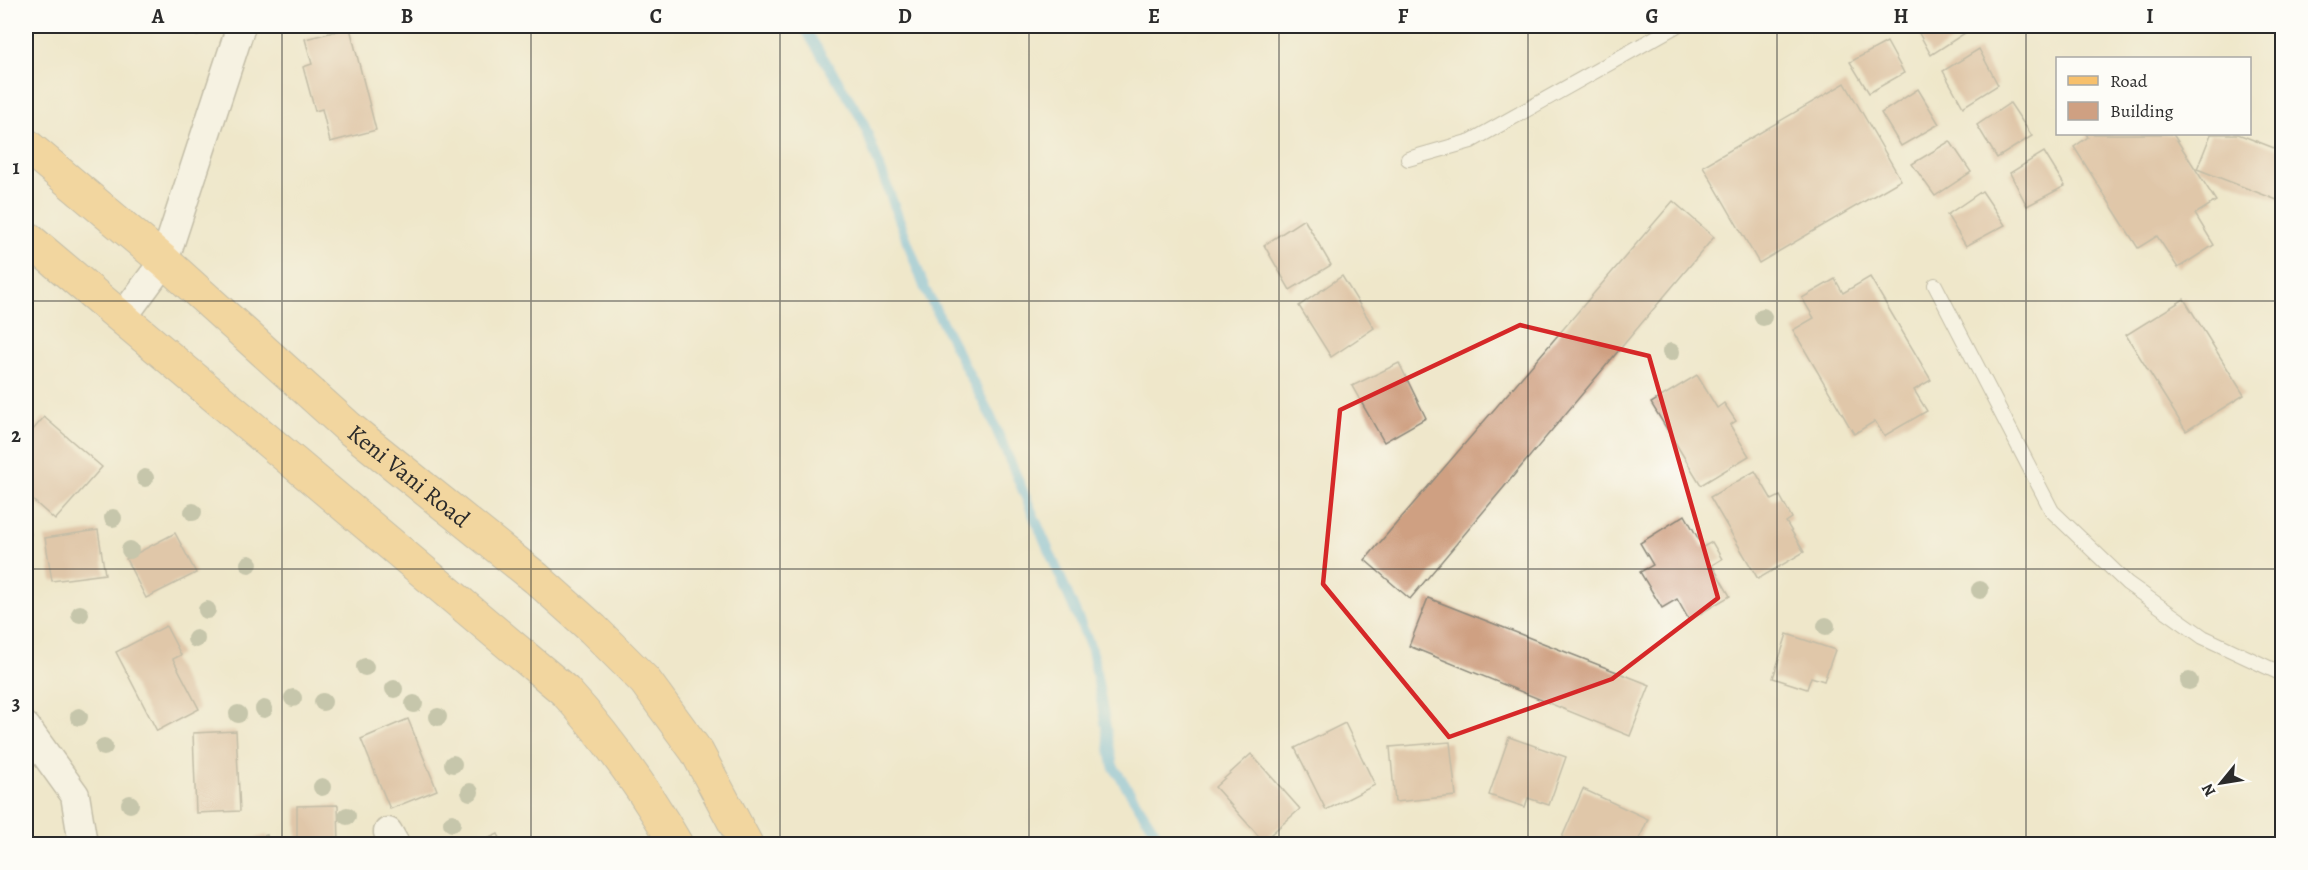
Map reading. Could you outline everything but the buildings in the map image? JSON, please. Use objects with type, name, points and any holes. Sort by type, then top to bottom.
[{"type":"main road","name":"Keni Vani Road","points":[[26,144],[164,261],[349,428],[536,578],[645,681],[697,752],[746,844]]},
{"type":"main road","points":[[26,237],[565,691],[598,727],[650,801],[676,844]]},
{"type":"street","points":[[122,318],[164,261],[241,26]]},
{"type":"street","points":[[26,727],[75,795],[83,844]]},
{"type":"lane","points":[[1408,159],[1471,141],[1677,26]]},
{"type":"lane","points":[[1935,285],[2052,512],[2127,583],[2203,637],[2283,674]]},
{"type":"highlighted area","points":[[1520,325],[1649,356],[1718,598],[1612,679],[1449,737],[1323,584],[1340,410]]},
{"type":"waterway","points":[[803,26],[862,119],[925,289],[990,415],[1092,650],[1113,766],[1163,844]]}]
